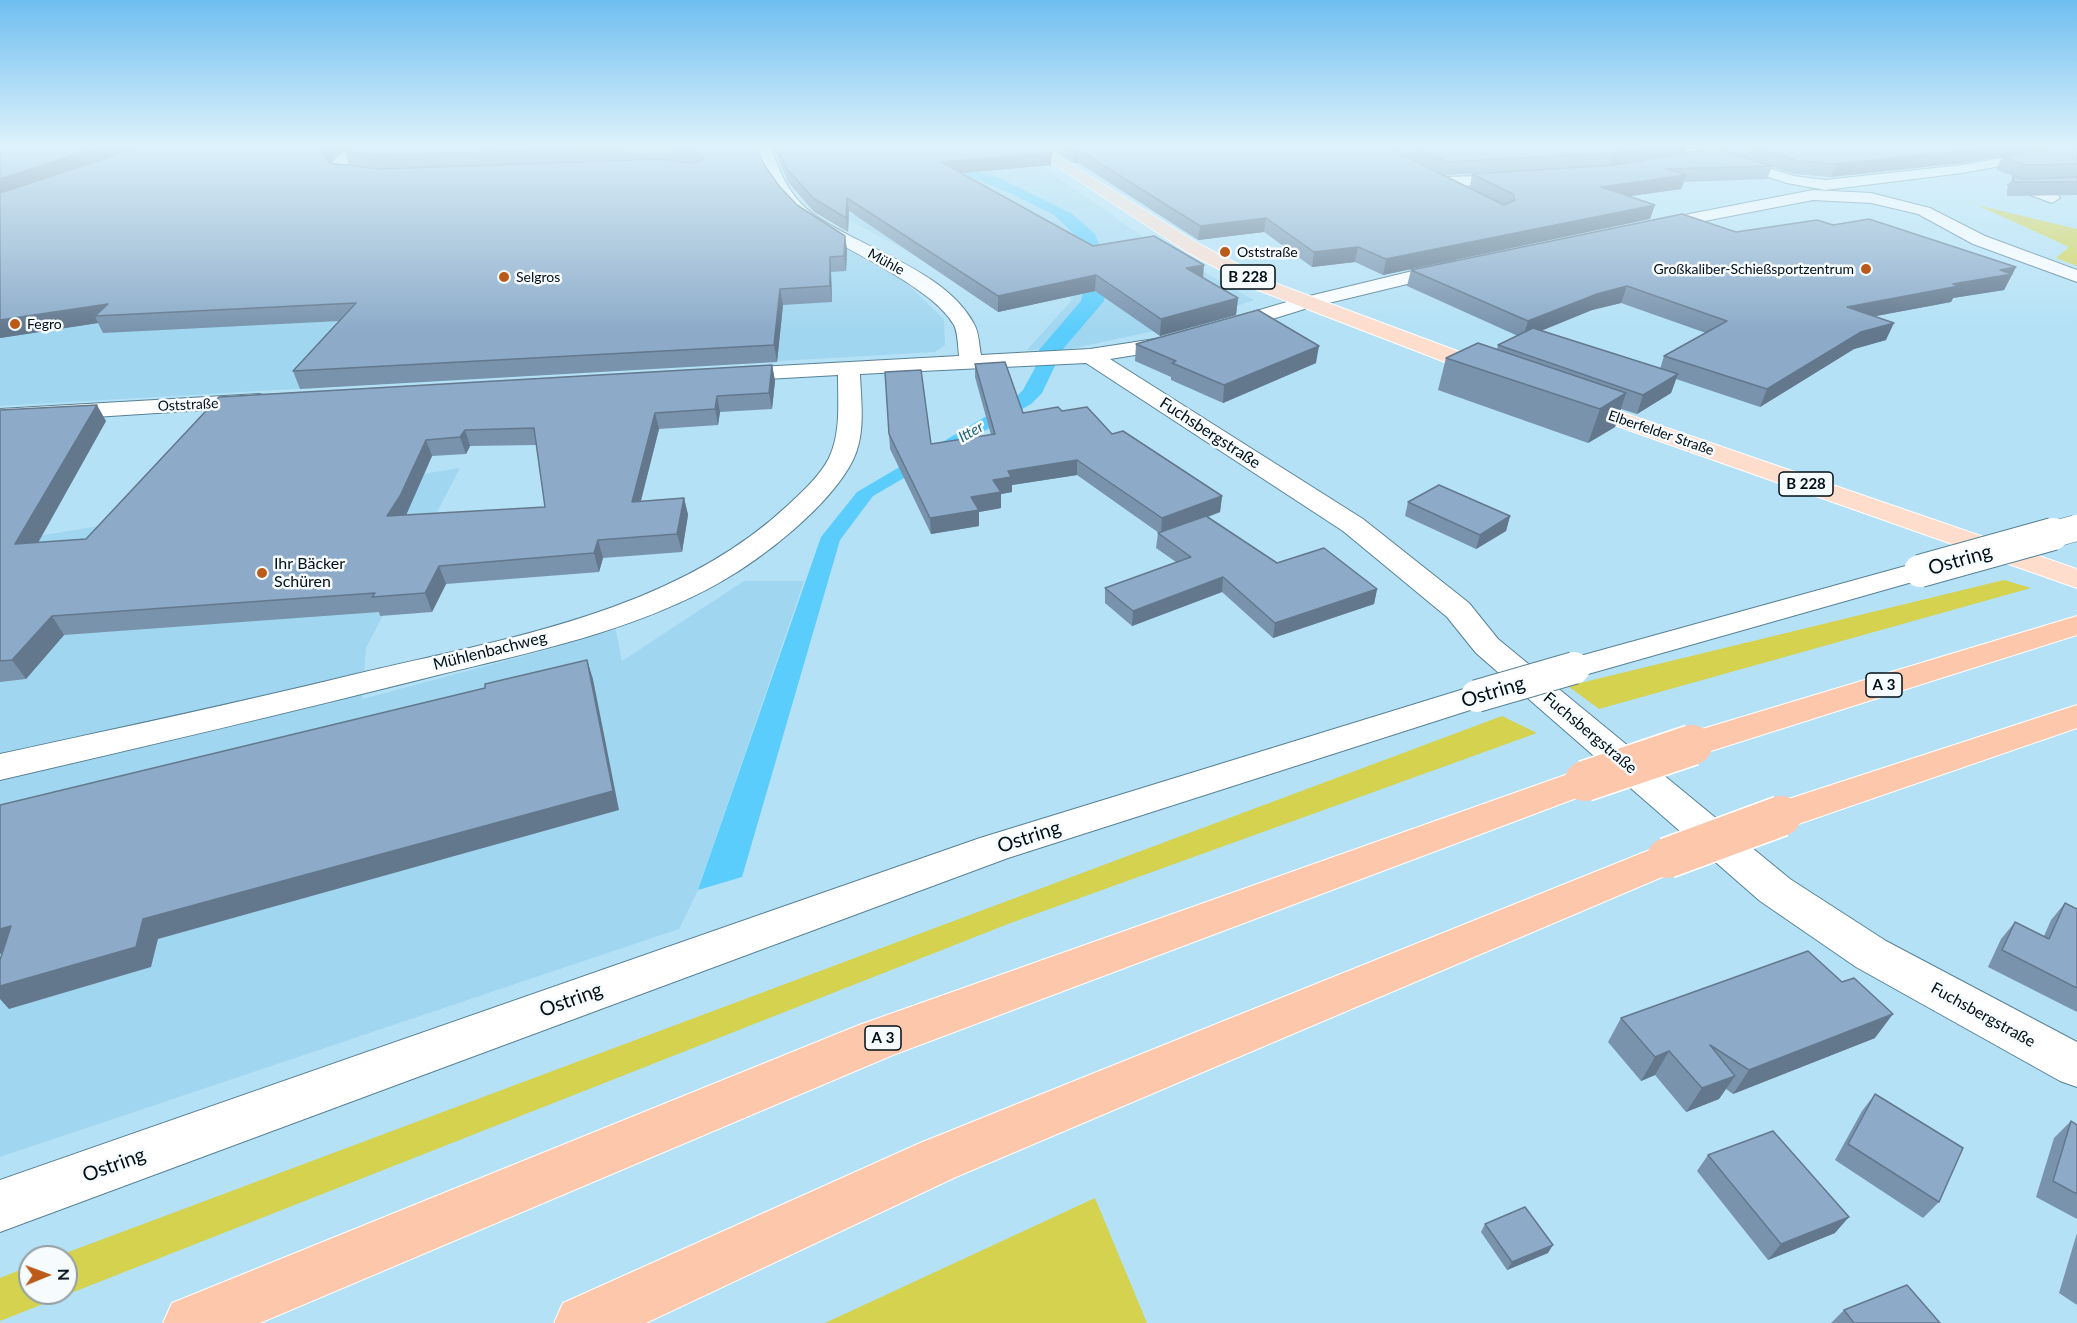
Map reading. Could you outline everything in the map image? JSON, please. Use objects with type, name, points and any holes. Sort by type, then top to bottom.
[{"type":"highway","name":"A 3","points":[[192,1323],[876,1040],[1585,781],[1692,745],[2076,625]]},
{"type":"highway","points":[[583,1323],[938,1160],[1667,858],[1780,816],[2077,716]]},
{"type":"main road","name":"B 228","points":[[1130,208],[1193,248],[1265,286],[1304,303],[1513,380]]},
{"type":"main road","name":"Elberfelder Straße","points":[[1557,396],[2077,579]]},
{"type":"street","name":"Mühle","points":[[798,208],[807,217],[903,270],[943,299],[965,326],[971,362]]},
{"type":"street","points":[[1627,231],[1745,208]]},
{"type":"street","points":[[1912,208],[1924,211],[1979,240],[2077,276]]},
{"type":"street","points":[[704,375],[1077,357],[1171,343],[1337,292],[1475,262]]},
{"type":"street","name":"Fuchsbergstraße","points":[[1077,357],[1353,525],[1441,595],[1458,610],[1487,646],[1775,890],[1871,954],[2077,1066]]},
{"type":"street","name":"Mühlenbachweg","points":[[0,767],[306,698],[536,641],[633,610],[708,577],[771,536],[812,497],[840,459],[850,424],[849,368]]},
{"type":"street","name":"Oststraße","points":[[0,416],[278,400]]},
{"type":"street","name":"Ostring","points":[[0,1206],[994,848],[1477,696],[2077,528]]},
{"type":"shaded area","points":[[12,208],[790,208],[837,244],[904,281],[944,319],[945,345],[935,352],[0,406],[0,212]]},
{"type":"shaded area","points":[[891,208],[1101,208],[1152,243],[1254,300],[1186,324],[1070,349],[1027,350],[1071,301],[1070,263],[930,263],[841,216]]},
{"type":"shaded area","points":[[1983,208],[2077,229],[2077,266],[2056,258],[2069,247]]},
{"type":"shaded area","points":[[460,468],[366,648],[362,699],[550,649],[615,626],[622,661],[744,581],[804,581],[698,890],[679,929],[0,1157],[0,542]]},
{"type":"shaded area","points":[[2004,580],[2031,588],[1599,709],[1568,686]]},
{"type":"shaded area","points":[[1502,716],[1537,733],[1008,924],[78,1290],[78,1248]]},
{"type":"shaded area","points":[[1095,1198],[1147,1323],[825,1323]]},
{"type":"shaded area","points":[[18,1271],[18,1305],[41,1305],[0,1321],[0,1278]]},
{"type":"water","name":"Itter","points":[[1039,208],[1060,208],[1071,213],[1095,234],[1110,272],[1104,301],[1063,349],[1042,393],[1031,404],[873,496],[840,540],[742,877],[698,890],[821,537],[857,492],[1012,401],[1023,390],[1035,368],[1039,350],[1081,301],[1088,273],[1073,233],[1054,215]]},
{"type":"building","points":[[0,208],[801,208],[845,236],[844,256],[830,257],[830,286],[780,289],[774,345],[293,371],[356,303],[95,316],[108,304],[0,320]]},
{"type":"building","points":[[829,208],[847,208],[846,218]]},
{"type":"building","points":[[862,208],[1024,208],[1093,246],[1154,236],[1204,265],[1186,268],[1238,298],[1161,319],[1096,275],[998,296]]},
{"type":"building","points":[[1171,208],[1641,208],[1386,259],[1358,247],[1314,252],[1266,218],[1200,226]]},
{"type":"building","points":[[1682,214],[1736,232],[1817,220],[1833,225],[1869,219],[2016,267],[2000,270],[2012,274],[1847,307],[1894,323],[1861,332],[1767,389],[1664,356],[1727,321],[1627,286],[1597,294],[1528,321],[1411,270]]},
{"type":"building","points":[[1258,310],[1319,346],[1224,385],[1172,363],[1176,361],[1136,344]]},
{"type":"building","points":[[1533,328],[1678,374],[1643,395],[1498,345]]},
{"type":"building","points":[[1478,343],[1626,393],[1600,409],[1446,358]]},
{"type":"building","points":[[1005,362],[1023,413],[1058,407],[1062,411],[1087,407],[1112,434],[1123,431],[1222,496],[1162,518],[1077,460],[1008,471],[1011,477],[993,480],[1001,492],[971,497],[979,510],[930,518],[889,434],[885,372],[921,370],[931,444],[995,434],[975,364]]},
{"type":"building","points":[[772,365],[769,393],[717,396],[715,409],[655,413],[632,502],[684,498],[677,534],[598,540],[594,553],[439,566],[425,593],[372,597],[375,593],[52,616],[12,660],[0,661],[0,410],[97,405],[15,544],[86,539],[219,397]],"holes":[[[534,428],[545,507],[387,516],[400,496],[426,440],[460,437],[465,430]]]},
{"type":"building","points":[[1439,485],[1510,516],[1480,535],[1408,502]]},
{"type":"building","points":[[1206,516],[1277,563],[1324,548],[1377,589],[1275,623],[1223,577],[1133,611],[1105,588],[1191,557],[1158,533]]},
{"type":"building","points":[[587,660],[613,791],[143,919],[136,947],[0,986],[0,960],[11,926],[0,929],[0,805],[485,688],[485,684]]},
{"type":"building","points":[[2065,903],[2077,909],[2077,988],[2002,950],[2015,922],[2049,939]]},
{"type":"building","points":[[1808,951],[1842,982],[1854,978],[1893,1014],[1749,1070],[1710,1045],[1735,1076],[1702,1088],[1669,1051],[1655,1057],[1621,1018]]},
{"type":"building","points":[[1875,1094],[1963,1148],[1939,1202],[1848,1144]]},
{"type":"building","points":[[2071,1121],[2077,1125],[2077,1194],[2053,1181]]},
{"type":"building","points":[[1773,1131],[1849,1217],[1781,1244],[1708,1155]]},
{"type":"building","points":[[1525,1207],[1553,1245],[1512,1262],[1485,1224]]},
{"type":"building","points":[[1907,1285],[1940,1323],[1854,1323],[1844,1310]]},
{"type":"place","name":"Oststraße","points":[[1225,252]]},
{"type":"place","name":"Großkaliber-Schießsportzentrum","points":[[1866,269]]},
{"type":"place","name":"Selgros","points":[[504,277]]},
{"type":"place","name":"Fegro","points":[[15,324]]},
{"type":"place","name":"Ihr Bäcker Schüren","points":[[262,573]]}]
